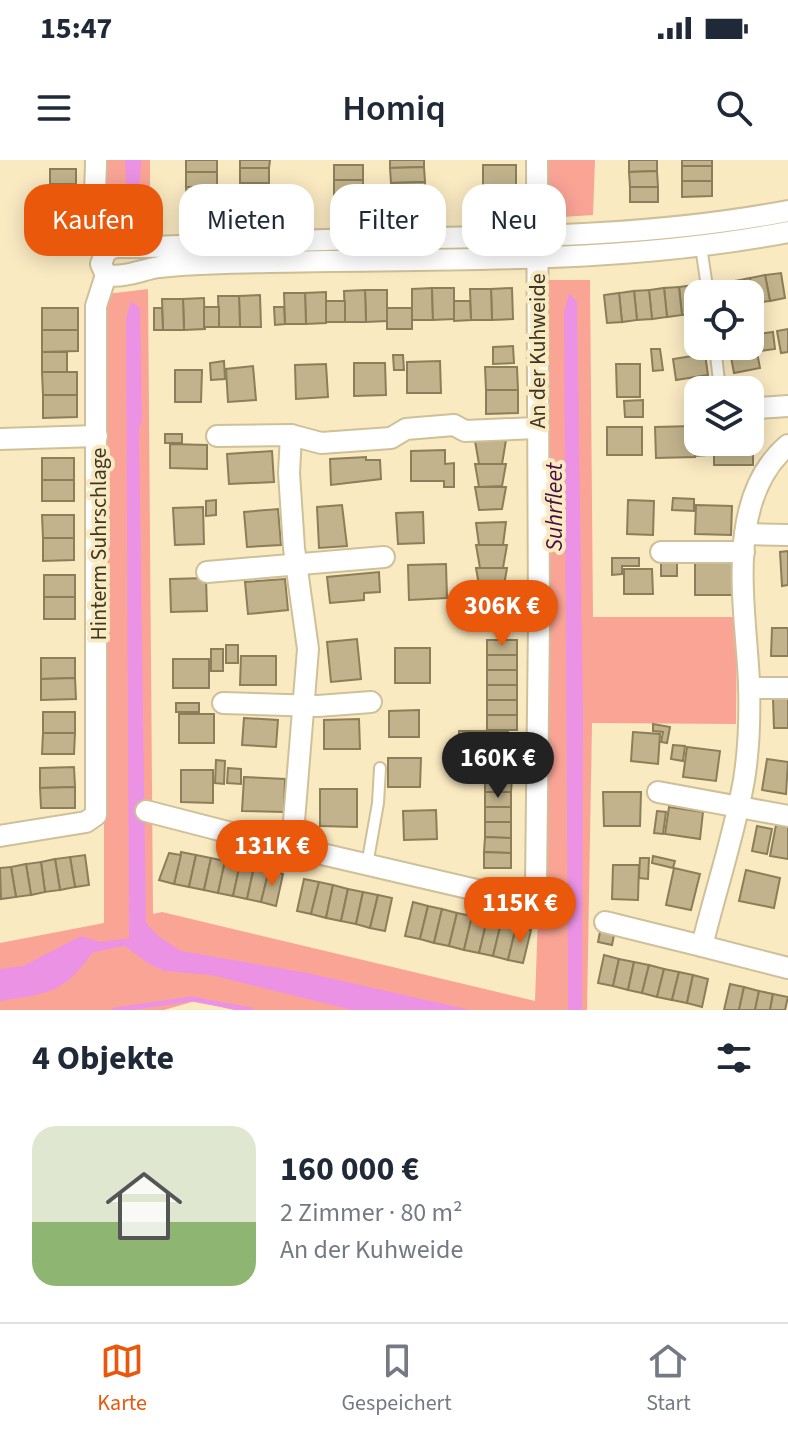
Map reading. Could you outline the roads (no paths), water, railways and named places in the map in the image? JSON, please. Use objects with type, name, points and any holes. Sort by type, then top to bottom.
[{"type":"street","name":"Hinterm Suhrschlage","points":[[96,160],[96,184]]},
{"type":"street","name":"An der Kuhweide","points":[[537,160],[537,184]]},
{"type":"street","points":[[566,245],[788,211]]},
{"type":"street","points":[[566,252],[607,257],[788,232]]},
{"type":"street","points":[[163,245],[312,240],[462,246]]},
{"type":"street","points":[[106,275],[118,277],[158,267],[462,253]]},
{"type":"street","name":"Hinterm Suhrschlage","points":[[0,836],[86,822],[96,815],[96,306],[106,275],[101,264],[104,256]]},
{"type":"street","name":"An der Kuhweide","points":[[367,865],[515,899],[536,885],[539,621],[537,256]]},
{"type":"street","points":[[764,408],[788,406]]},
{"type":"street","points":[[217,436],[291,435],[321,443],[391,438],[406,429],[454,425],[465,431],[537,428]]},
{"type":"street","points":[[291,435],[289,473],[296,566],[308,649],[307,697],[301,706],[294,821],[296,848]]},
{"type":"street","points":[[0,439],[97,436]]},
{"type":"street","points":[[702,946],[743,782],[749,688],[745,543],[753,496],[777,454],[788,445]]},
{"type":"street","points":[[661,552],[788,535]]},
{"type":"street","points":[[207,572],[384,557]]},
{"type":"street","points":[[749,688],[788,688]]},
{"type":"street","points":[[223,703],[301,706],[371,702]]},
{"type":"street","points":[[658,792],[788,816]]},
{"type":"street","points":[[146,811],[266,842],[284,840],[296,848],[367,865]]},
{"type":"street","points":[[605,922],[788,968]]},
{"type":"lane","points":[[701,246],[706,280]]},
{"type":"lane","points":[[367,865],[378,803],[380,768]]},
{"type":"waterway","points":[[115,1010],[192,999],[251,1010]]},
{"type":"water label","name":"Suhrfleet","points":[[554,507]]}]
